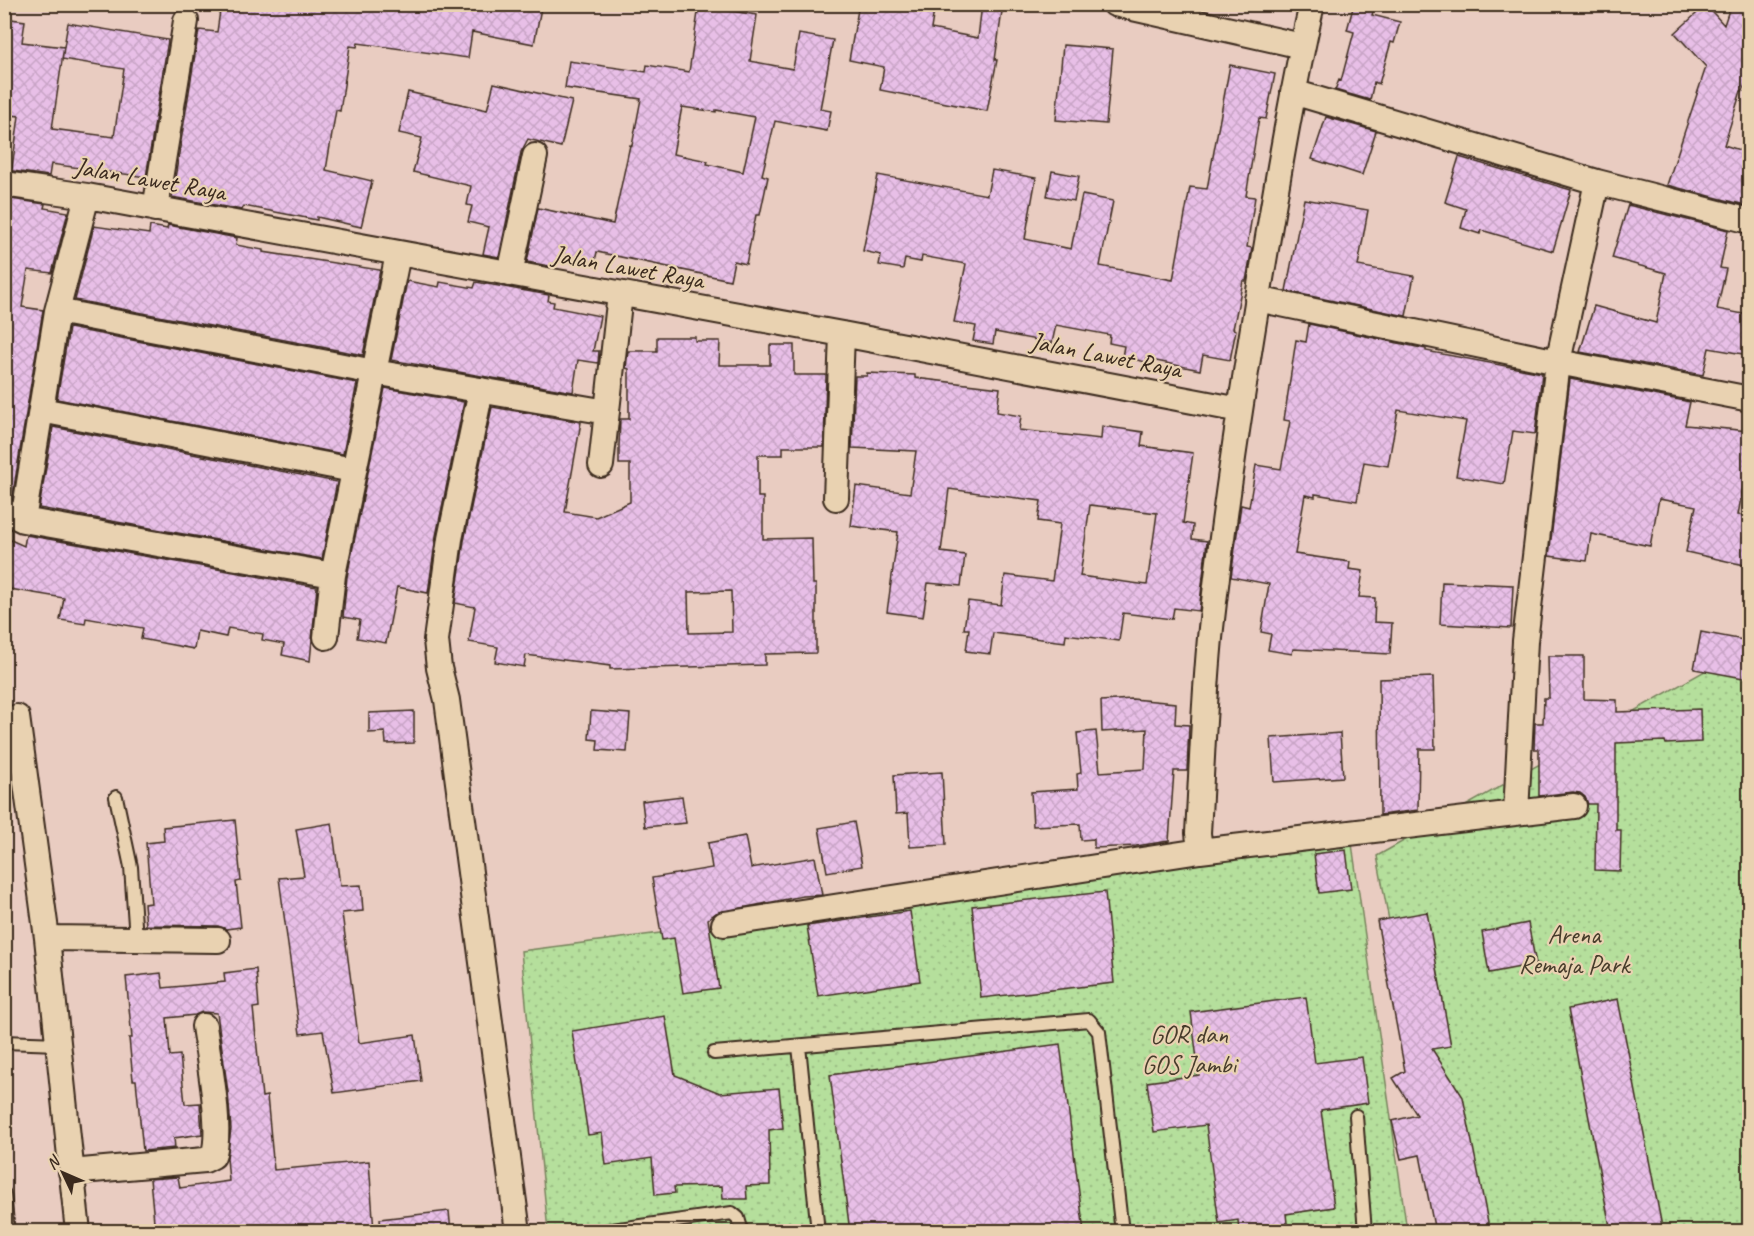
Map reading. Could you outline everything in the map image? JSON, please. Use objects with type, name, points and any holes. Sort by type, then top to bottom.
[{"type":"street","points":[[1115,4],[1302,46]]},
{"type":"street","points":[[1200,851],[1198,832],[1211,628],[1257,299],[1293,92],[1312,4]]},
{"type":"street","points":[[155,209],[186,21]]},
{"type":"street","points":[[1293,92],[1598,182],[1749,221]]},
{"type":"street","points":[[510,274],[535,156]]},
{"type":"street","points":[[1516,813],[1524,642],[1558,362],[1598,182]]},
{"type":"street","name":"Jalan Lawet Raya","points":[[4,184],[87,196],[842,334],[1240,410]]},
{"type":"street","points":[[87,196],[57,311],[41,410],[14,515],[333,575]]},
{"type":"street","points":[[326,637],[333,575],[398,254]]},
{"type":"street","points":[[601,465],[620,294]]},
{"type":"street","points":[[1257,299],[1749,399]]},
{"type":"street","points":[[57,311],[374,372],[607,412]]},
{"type":"street","points":[[836,498],[842,334]]},
{"type":"street","points":[[481,390],[450,538],[436,640],[439,668],[447,700],[518,1232]]},
{"type":"street","points":[[41,410],[353,470]]},
{"type":"street","points":[[17,717],[47,938],[78,1232]]},
{"type":"street","points":[[724,924],[1200,851],[1574,806]]},
{"type":"street","points":[[47,938],[218,940]]},
{"type":"street","points":[[71,1173],[205,1160],[213,1156],[217,1148],[215,1108],[204,1026]]},
{"type":"lane","points":[[116,797],[131,867],[136,939]]},
{"type":"lane","points":[[714,1053],[1089,1020],[1099,1032],[1122,1232]]},
{"type":"lane","points":[[4,1042],[58,1044]]},
{"type":"lane","points":[[799,1046],[818,1232]]},
{"type":"lane","points":[[1356,1116],[1365,1232]]},
{"type":"lane","points":[[4,1194],[8,1232]]},
{"type":"lane","points":[[598,1232],[732,1213],[738,1218],[741,1232]]},
{"type":"green space","name":"Arena Remaja Park","points":[[1749,646],[1749,1231],[1447,1231],[1377,856]]},
{"type":"green space","name":"GOR dan GOS Jambi","points":[[1352,844],[1407,1231],[548,1231],[521,951]]},
{"type":"building","points":[[221,4],[525,4],[541,8],[534,44],[472,32],[468,58],[358,43],[357,47],[350,46],[340,111],[336,110],[326,170],[372,181],[361,227],[317,217],[317,220],[244,206],[242,210],[172,197],[199,30],[217,32]]},
{"type":"building","points":[[859,4],[935,4],[931,29],[978,38],[982,4],[1003,4],[995,60],[997,60],[987,111],[880,90],[884,67],[849,60]]},
{"type":"building","points":[[1354,4],[1375,4],[1372,15],[1400,22],[1394,43],[1391,42],[1379,84],[1374,82],[1370,100],[1335,90],[1339,80],[1341,81],[1354,32],[1347,30]]},
{"type":"building","points":[[1731,4],[1749,4],[1749,73],[1724,145],[1749,153],[1749,206],[1667,185],[1706,67],[1675,33],[1706,5],[1724,25]]},
{"type":"building","points":[[699,6],[757,15],[750,61],[793,69],[799,34],[833,40],[820,109],[831,111],[827,131],[775,121],[762,175],[768,177],[760,215],[756,215],[746,264],[734,261],[730,280],[597,252],[594,265],[558,257],[555,267],[527,262],[538,208],[613,224],[630,145],[632,146],[641,99],[565,88],[569,61],[646,72],[647,65],[689,72]],"holes":[[[682,107],[716,112],[716,110],[755,117],[743,172],[707,164],[708,161],[673,154]]]},
{"type":"building","points":[[4,18],[25,21],[22,42],[64,47],[68,23],[168,40],[146,177],[51,164],[49,176],[6,170],[6,167],[12,168],[19,116],[4,114]],"holes":[[[62,59],[124,69],[114,137],[52,129]]]},
{"type":"building","points":[[1063,45],[1113,49],[1106,124],[1056,120]]},
{"type":"building","points":[[1230,65],[1275,74],[1266,119],[1259,118],[1246,196],[1255,197],[1247,247],[1252,248],[1233,329],[1236,330],[1230,360],[1203,355],[1200,370],[1147,359],[1146,362],[1122,357],[1124,346],[1109,343],[1110,335],[1056,325],[1052,343],[995,332],[993,344],[973,341],[976,326],[954,322],[966,264],[922,256],[921,262],[905,259],[903,269],[879,265],[881,255],[863,251],[878,175],[987,195],[992,170],[1036,178],[1025,239],[1071,249],[1082,195],[1113,201],[1100,266],[1173,280],[1190,187],[1207,189]]},
{"type":"building","points":[[494,83],[572,101],[561,147],[528,139],[521,152],[499,257],[483,254],[489,227],[468,222],[472,206],[467,205],[471,186],[413,172],[422,138],[399,133],[408,92],[487,110]]},
{"type":"building","points":[[1326,117],[1376,131],[1362,175],[1312,159]]},
{"type":"building","points":[[1459,157],[1571,190],[1553,251],[1481,230],[1480,234],[1461,228],[1466,209],[1445,202]]},
{"type":"building","points":[[1052,171],[1079,176],[1074,201],[1047,196]]},
{"type":"building","points":[[4,198],[45,204],[44,208],[68,212],[52,273],[28,270],[22,307],[43,310],[12,499],[4,497]]},
{"type":"building","points":[[1304,199],[1368,210],[1358,266],[1414,276],[1406,316],[1286,291]]},
{"type":"building","points":[[1628,205],[1728,230],[1720,268],[1726,269],[1717,309],[1749,315],[1749,355],[1709,348],[1703,375],[1580,352],[1594,306],[1656,323],[1666,273],[1612,258]]},
{"type":"building","points":[[168,225],[237,238],[236,245],[263,250],[263,252],[380,270],[363,355],[75,300],[94,226],[149,234],[150,226],[167,229]]},
{"type":"building","points":[[407,281],[439,287],[440,282],[474,288],[476,282],[549,295],[548,301],[554,302],[553,307],[600,316],[593,351],[599,351],[598,363],[578,360],[573,392],[391,360]]},
{"type":"building","points":[[1309,324],[1426,349],[1426,351],[1542,373],[1535,434],[1513,431],[1504,484],[1456,476],[1466,421],[1398,410],[1388,466],[1364,462],[1357,501],[1315,494],[1315,497],[1305,495],[1295,554],[1350,562],[1349,569],[1363,571],[1359,597],[1375,598],[1374,622],[1392,623],[1390,654],[1293,649],[1292,654],[1268,650],[1271,634],[1261,632],[1269,584],[1231,577],[1241,505],[1249,507],[1256,465],[1281,469],[1290,421],[1284,420],[1296,340],[1306,342]]},
{"type":"building","points":[[69,328],[357,383],[343,454],[57,399]]},
{"type":"building","points":[[657,337],[695,337],[695,341],[720,341],[719,365],[770,365],[770,345],[794,345],[794,375],[826,375],[824,447],[783,447],[783,455],[758,455],[758,497],[763,497],[763,539],[812,538],[813,584],[816,584],[816,653],[765,654],[765,665],[610,669],[610,666],[526,655],[524,667],[495,662],[498,647],[469,642],[475,607],[455,603],[464,541],[492,407],[581,422],[565,512],[596,517],[630,502],[630,464],[619,464],[620,419],[629,419],[629,369],[626,368],[628,351],[657,351]],"holes":[[[731,591],[732,632],[689,633],[688,592]]]},
{"type":"building","points":[[867,373],[915,375],[915,378],[1000,388],[997,412],[1021,416],[1019,430],[1101,439],[1102,426],[1143,432],[1141,446],[1193,453],[1183,523],[1193,525],[1192,539],[1207,541],[1199,611],[1174,608],[1172,619],[1123,613],[1119,641],[1066,634],[1065,642],[993,633],[990,654],[966,651],[969,629],[964,629],[968,601],[1001,605],[1005,575],[1052,581],[1060,524],[1038,521],[1041,501],[949,489],[941,552],[965,555],[961,586],[928,583],[923,617],[887,612],[898,532],[851,526],[856,486],[910,493],[916,451],[852,448],[855,376],[867,376]],"holes":[[[1090,505],[1157,513],[1147,585],[1080,576]]]},
{"type":"building","points":[[1570,379],[1690,402],[1685,425],[1749,431],[1749,453],[1738,515],[1749,516],[1749,566],[1686,552],[1696,506],[1659,499],[1650,546],[1591,534],[1587,561],[1549,556]]},
{"type":"building","points":[[385,388],[464,402],[436,536],[428,593],[397,587],[386,643],[357,638],[360,620],[343,617],[347,577]]},
{"type":"building","points":[[53,427],[337,482],[322,559],[39,508]]},
{"type":"building","points":[[26,535],[317,587],[310,661],[282,655],[284,644],[262,640],[263,634],[228,628],[226,637],[197,631],[194,649],[141,639],[143,628],[86,618],[85,624],[60,620],[64,598],[4,588],[4,537],[24,546]]},
{"type":"building","points":[[1442,582],[1513,585],[1511,628],[1440,624]]},
{"type":"building","points":[[1701,632],[1749,641],[1749,679],[1694,669]]},
{"type":"building","points":[[1548,656],[1584,656],[1584,699],[1617,700],[1617,712],[1700,709],[1701,742],[1616,743],[1616,830],[1621,830],[1620,871],[1595,870],[1596,804],[1588,804],[1580,793],[1573,792],[1539,796],[1539,749],[1534,749],[1535,723],[1543,723],[1544,698],[1549,698]]},
{"type":"building","points":[[1433,677],[1435,749],[1419,749],[1418,810],[1380,815],[1379,679]]},
{"type":"building","points":[[1132,699],[1176,703],[1175,724],[1189,725],[1187,771],[1174,771],[1169,841],[1136,846],[1094,848],[1094,839],[1081,840],[1080,824],[1033,826],[1031,792],[1078,789],[1077,774],[1081,773],[1077,733],[1096,731],[1100,772],[1145,769],[1147,729],[1102,732],[1101,701]]},
{"type":"building","points":[[414,711],[414,743],[386,744],[385,732],[369,733],[369,713]]},
{"type":"building","points":[[591,711],[630,714],[627,752],[597,750],[598,740],[589,739]]},
{"type":"building","points":[[1340,733],[1343,777],[1274,782],[1271,738]]},
{"type":"building","points":[[942,772],[946,845],[910,847],[908,813],[896,814],[894,775]]},
{"type":"building","points":[[682,796],[686,823],[645,827],[642,801]]},
{"type":"building","points":[[235,820],[241,881],[236,882],[241,927],[226,929],[218,926],[146,925],[144,904],[151,903],[146,843],[164,841],[163,827]]},
{"type":"building","points":[[854,822],[862,866],[827,872],[819,828]]},
{"type":"building","points":[[332,823],[340,886],[361,885],[363,911],[342,913],[359,1043],[415,1035],[421,1081],[334,1093],[323,1031],[300,1034],[279,878],[304,876],[296,829]]},
{"type":"building","points":[[745,836],[751,868],[815,857],[822,895],[803,896],[716,913],[708,919],[719,988],[683,993],[674,938],[662,940],[652,878],[712,868],[708,843]]},
{"type":"building","points":[[1346,850],[1351,889],[1319,893],[1314,854]]},
{"type":"building","points":[[1105,892],[1114,983],[981,998],[972,906]]},
{"type":"building","points":[[910,911],[920,981],[818,996],[807,926]]},
{"type":"building","points":[[1427,912],[1451,1046],[1432,1049],[1463,1097],[1490,1232],[1435,1232],[1420,1155],[1401,1159],[1392,1121],[1417,1115],[1393,1078],[1405,1071],[1377,921]]},
{"type":"building","points":[[1528,923],[1536,964],[1489,973],[1482,932]]},
{"type":"building","points":[[256,969],[259,1007],[253,1008],[262,1097],[267,1096],[274,1170],[369,1161],[374,1232],[235,1232],[235,1228],[206,1232],[155,1232],[150,1179],[178,1177],[180,1188],[229,1181],[227,1158],[231,1129],[228,1092],[217,1013],[202,1012],[167,1018],[170,1056],[180,1055],[185,1104],[200,1103],[202,1134],[174,1138],[175,1148],[143,1151],[136,1080],[133,1080],[129,1038],[132,1038],[126,977],[161,973],[163,988],[225,982],[224,973]]},
{"type":"building","points":[[1306,997],[1315,1063],[1362,1057],[1368,1103],[1321,1110],[1334,1207],[1286,1214],[1288,1232],[1239,1232],[1238,1220],[1219,1223],[1206,1125],[1154,1132],[1147,1082],[1199,1075],[1191,1012]]},
{"type":"building","points":[[1618,999],[1663,1232],[1611,1232],[1575,1046],[1568,1009]]},
{"type":"building","points":[[665,1016],[675,1075],[720,1093],[779,1088],[783,1128],[769,1130],[770,1185],[746,1186],[747,1199],[723,1199],[722,1186],[674,1187],[675,1193],[655,1195],[652,1158],[606,1165],[602,1133],[588,1135],[572,1031]]},
{"type":"building","points":[[1060,1044],[1084,1232],[850,1232],[830,1075]]},
{"type":"building","points":[[449,1211],[451,1232],[381,1232],[380,1219]]}]
